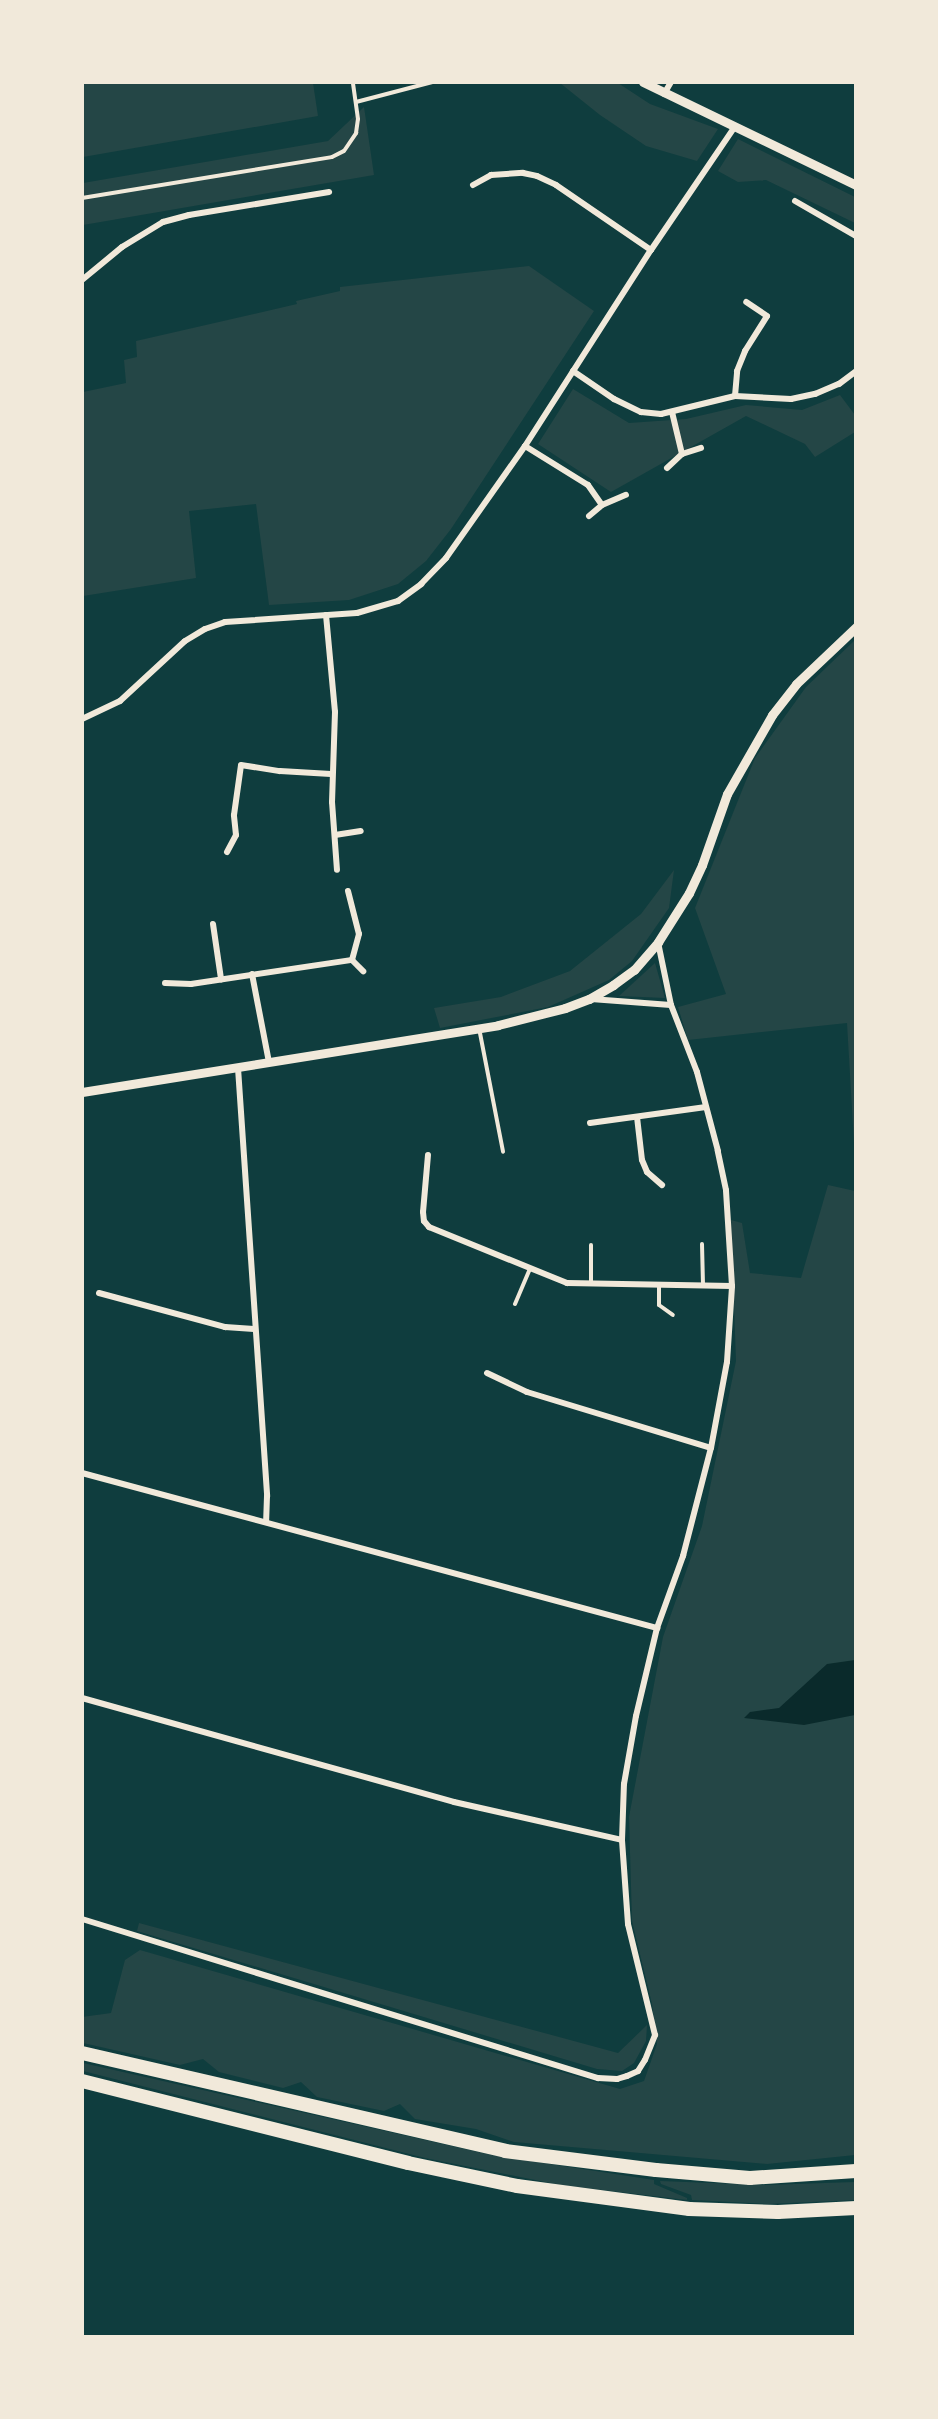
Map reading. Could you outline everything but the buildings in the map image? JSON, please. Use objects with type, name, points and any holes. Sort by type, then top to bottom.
[{"type":"highway","points":[[82,2053],[505,2151],[656,2170],[750,2178],[855,2171]]},
{"type":"highway","points":[[82,2081],[364,2152],[517,2186],[689,2209],[777,2212],[855,2208]]},
{"type":"street","points":[[643,82],[855,185]]},
{"type":"street","points":[[664,94],[671,82]]},
{"type":"street","points":[[82,719],[120,701],[185,641],[205,628],[225,622],[357,613],[398,602],[421,584],[446,558],[525,446],[651,250],[734,128]]},
{"type":"street","points":[[473,185],[490,175],[523,173],[537,176],[556,185],[651,250]]},
{"type":"street","points":[[82,280],[122,247],[163,222],[189,215],[329,192]]},
{"type":"street","points":[[795,201],[855,236]]},
{"type":"street","points":[[735,396],[737,371],[745,351],[767,316],[746,302]]},
{"type":"street","points":[[573,371],[614,399],[641,412],[672,412],[735,396],[791,399],[816,394],[839,384],[855,371]]},
{"type":"street","points":[[672,412],[682,454]]},
{"type":"street","points":[[525,446],[588,485],[603,505]]},
{"type":"street","points":[[667,468],[682,454],[701,448]]},
{"type":"street","points":[[590,516],[603,505],[626,495]]},
{"type":"street","points":[[326,615],[335,712],[336,740],[332,774],[337,870]]},
{"type":"street","points":[[82,1092],[479,1028],[535,1017],[589,999],[634,970],[658,942],[689,893],[702,866],[727,794],[772,715],[796,684],[855,627]]},
{"type":"street","points":[[227,852],[236,835],[234,815],[241,765],[280,771],[332,774]]},
{"type":"street","points":[[335,835],[361,831]]},
{"type":"street","points":[[348,891],[359,934],[352,960]]},
{"type":"street","points":[[213,924],[221,979]]},
{"type":"street","points":[[82,1919],[598,2078],[617,2079],[638,2071],[656,2035],[628,1924],[622,1840],[624,1784],[636,1716],[657,1628],[683,1556],[711,1448],[727,1362],[732,1286],[726,1190],[697,1072],[671,1005],[658,942]]},
{"type":"street","points":[[352,960],[363,971]]},
{"type":"street","points":[[165,983],[191,984],[352,960]]},
{"type":"street","points":[[252,974],[269,1062]]},
{"type":"street","points":[[589,999],[671,1005]]},
{"type":"street","points":[[238,1068],[267,1496],[266,1522]]},
{"type":"street","points":[[590,1123],[706,1107]]},
{"type":"street","points":[[638,1117],[642,1160],[647,1172],[662,1185]]},
{"type":"street","points":[[428,1155],[423,1212],[424,1221],[429,1227],[567,1283],[732,1286]]},
{"type":"street","points":[[99,1293],[225,1327],[254,1329]]},
{"type":"street","points":[[487,1373],[527,1392],[711,1448]]},
{"type":"street","points":[[82,1473],[657,1628]]},
{"type":"street","points":[[82,1698],[454,1802],[622,1840]]},
{"type":"lane","points":[[82,198],[332,157],[344,151],[356,133],[356,102],[353,82]]},
{"type":"lane","points":[[356,102],[432,82]]},
{"type":"lane","points":[[479,1028],[502,1152]]},
{"type":"lane","points":[[702,1244],[703,1284]]},
{"type":"lane","points":[[591,1245],[591,1285]]},
{"type":"lane","points":[[515,1304],[530,1268]]},
{"type":"lane","points":[[659,1285],[659,1305],[673,1315]]},
{"type":"shaded area","points":[[83,82],[313,83],[318,116],[83,157]]},
{"type":"shaded area","points":[[560,83],[618,83],[650,104],[718,129],[697,161],[646,146],[600,115]]},
{"type":"shaded area","points":[[364,107],[374,175],[83,225],[83,183],[328,141]]},
{"type":"shaded area","points":[[738,139],[855,197],[855,223],[766,180],[738,182],[718,171]]},
{"type":"shaded area","points":[[529,266],[594,311],[451,529],[426,561],[398,584],[349,600],[269,605],[256,504],[189,511],[196,578],[83,596],[83,392],[126,383],[124,360],[137,357],[136,341],[297,304],[296,301],[340,291],[340,287]]},
{"type":"shaded area","points":[[573,389],[629,423],[686,419],[746,405],[802,410],[840,395],[855,415],[855,432],[815,457],[805,444],[746,416],[611,492],[538,444]]},
{"type":"shaded area","points":[[855,640],[855,1161],[847,1023],[688,1040],[678,1007],[726,994],[695,908],[755,758],[806,687]]},
{"type":"shaded area","points":[[674,870],[669,908],[632,961],[609,980],[548,1007],[440,1028],[434,1008],[501,997],[570,971],[641,914]]},
{"type":"shaded area","points":[[655,963],[665,998],[619,996]]},
{"type":"shaded area","points":[[828,1185],[855,1191],[855,2155],[767,2164],[514,2142],[476,2129],[415,2119],[400,2104],[384,2111],[317,2097],[301,2082],[283,2088],[219,2072],[203,2059],[180,2065],[83,2043],[82,2017],[111,2013],[125,1960],[140,1950],[620,2089],[644,2081],[657,2044],[652,2004],[632,1921],[629,1817],[663,1637],[702,1526],[736,1361],[731,1220],[742,1223],[750,1273],[801,1278]]},
{"type":"shaded area","points":[[855,1660],[855,1715],[804,1725],[744,1718],[750,1712],[779,1708],[827,1664]]},
{"type":"shaded area","points":[[139,1923],[618,2053],[647,2025],[646,2041],[634,2063],[622,2071],[597,2069],[137,1931]]},
{"type":"shaded area","points":[[83,2063],[492,2155],[654,2180],[654,2184],[687,2200],[560,2185],[425,2158],[83,2071]]},
{"type":"shaded area","points":[[660,2181],[764,2185],[855,2182],[855,2200],[768,2204],[692,2200],[691,2195],[661,2184]]}]
